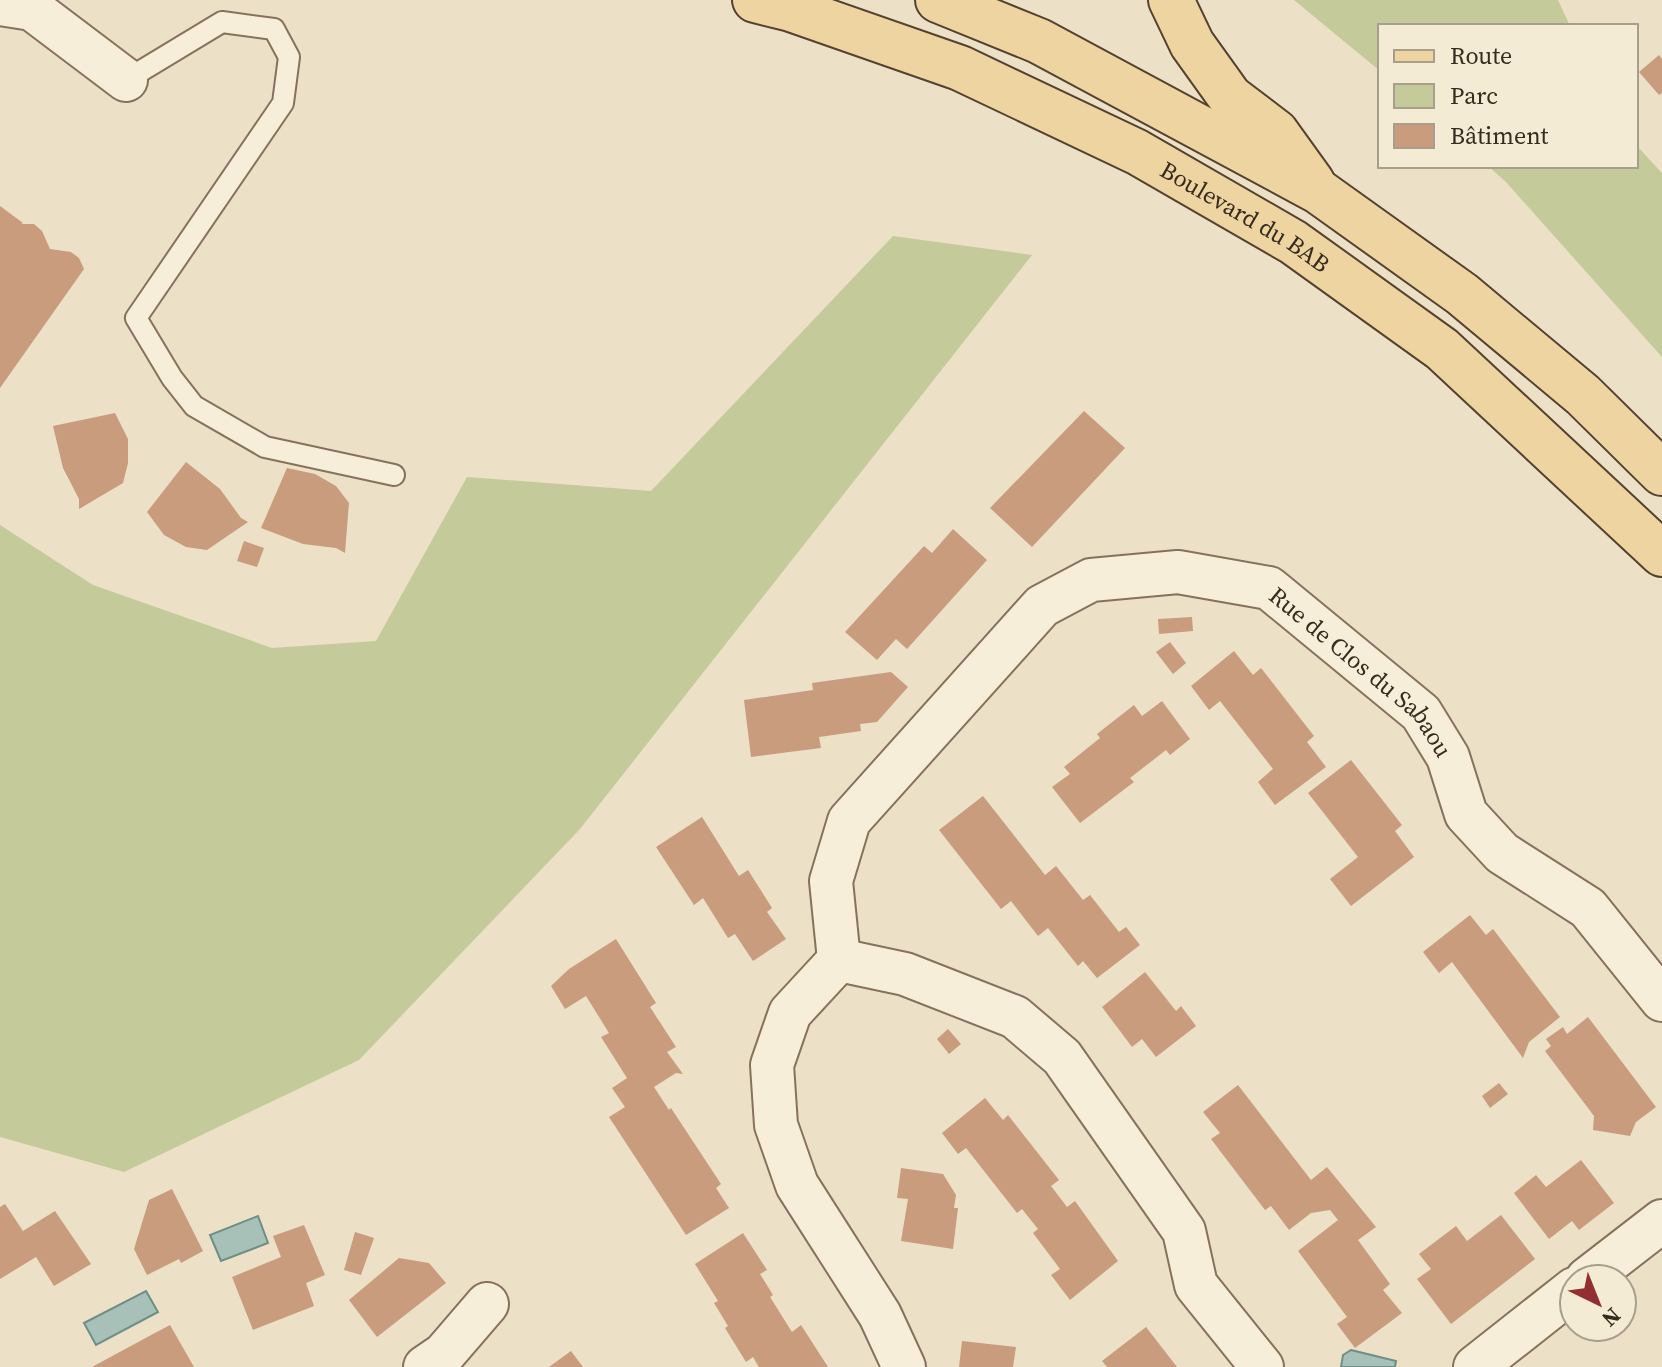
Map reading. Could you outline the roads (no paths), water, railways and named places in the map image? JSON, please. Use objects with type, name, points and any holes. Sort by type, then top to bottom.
[{"type":"main road","name":"Boulevard du BAB","points":[[755,0],[791,9],[960,68],[1137,152],[1293,242],[1442,349],[1662,554]]},
{"type":"main road","points":[[938,0],[1039,41],[1318,191],[1462,294],[1583,395],[1662,473]]},
{"type":"main road","points":[[1171,0],[1192,44],[1230,97],[1276,132],[1318,191]]},
{"type":"street","points":[[0,4],[32,9],[126,80]]},
{"type":"street","name":"Rue de Clos du Sabaou","points":[[839,960],[831,881],[849,821],[1042,606],[1091,580],[1178,572],[1269,588],[1421,713],[1448,757],[1466,814],[1502,853],[1588,908],[1662,1000]]},
{"type":"street","points":[[904,1367],[880,1315],[797,1185],[776,1125],[772,1065],[790,1013],[839,960],[905,974],[1015,1017],[1062,1057],[1184,1231],[1196,1285],[1262,1367]]},
{"type":"street","points":[[1608,1263],[1662,1221]]},
{"type":"street","points":[[1475,1367],[1558,1302]]},
{"type":"street","points":[[425,1367],[444,1354],[487,1304]]},
{"type":"lane","points":[[126,80],[222,22],[274,29],[289,57],[283,103],[136,318],[172,378],[194,406],[265,447],[394,475]]},
{"type":"water","points":[[258,1216],[268,1243],[221,1261],[210,1235]]},
{"type":"water","points":[[146,1291],[158,1312],[96,1345],[84,1323]]},
{"type":"water","points":[[1351,1350],[1396,1361],[1395,1367],[1341,1367],[1343,1355]]}]
